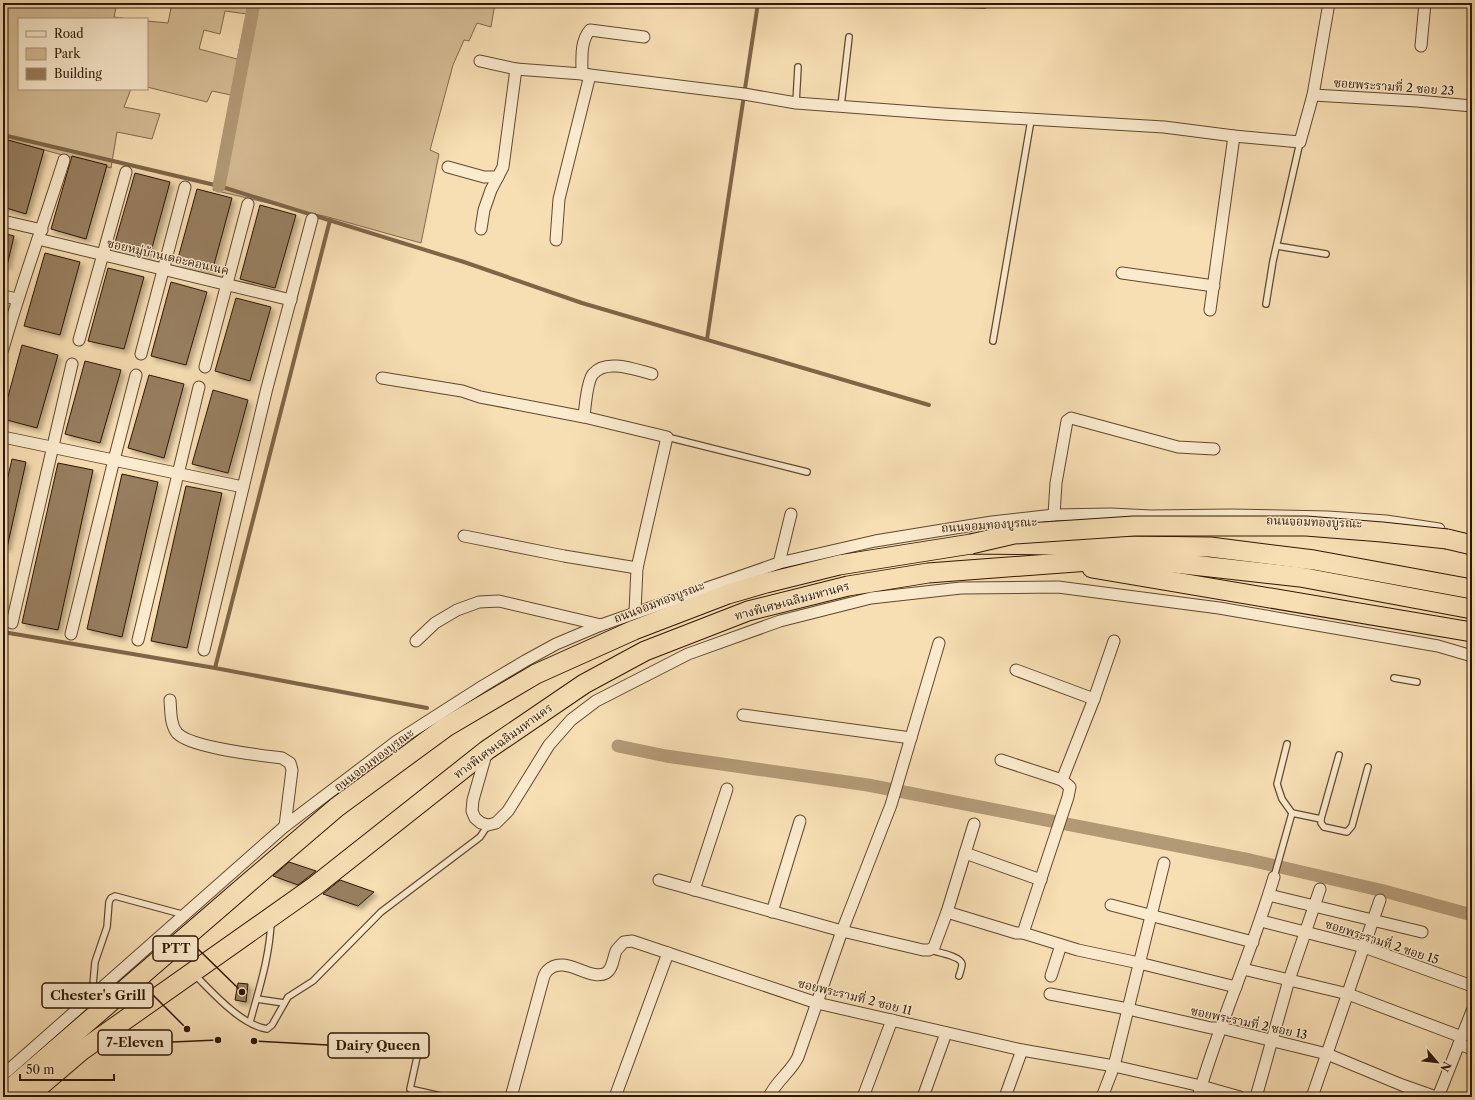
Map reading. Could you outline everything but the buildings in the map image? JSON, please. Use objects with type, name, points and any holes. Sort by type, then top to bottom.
[{"type":"highway","points":[[971,544],[1014,534],[1134,526],[1306,526],[1447,539],[1472,545]]},
{"type":"highway","points":[[971,544],[1210,547],[1314,560],[1472,588]]},
{"type":"highway","name":"ทางพิเศษเฉลิมมหานคร","points":[[3,1095],[337,808],[446,727],[536,674],[634,630],[728,594],[839,565],[971,544]]},
{"type":"highway","points":[[1059,563],[1130,558],[1300,577],[1472,610]]},
{"type":"highway","points":[[1059,563],[1472,632]]},
{"type":"highway","name":"ทางพิเศษเฉลิมมหานคร","points":[[27,1097],[81,1051],[315,886],[487,750],[584,684],[645,651],[748,611],[848,586],[928,573],[1059,563]]},
{"type":"street","points":[[480,61],[516,69],[586,75],[744,94],[796,103],[1031,120],[1164,127],[1234,136],[1300,142],[1313,95],[1329,3]]},
{"type":"street","points":[[1421,46],[1426,3]]},
{"type":"street","points":[[556,240],[559,200],[586,75],[583,45],[587,33],[590,30],[644,37]]},
{"type":"street","points":[[481,228],[484,210],[491,190],[503,167],[516,69]]},
{"type":"street","name":"ซอยพระรามที่ 2 ซอย 23","points":[[1313,95],[1472,106]]},
{"type":"street","points":[[1210,310],[1234,136]]},
{"type":"street","points":[[3,349],[17,299],[40,235],[64,160]]},
{"type":"street","points":[[448,167],[484,177],[498,177]]},
{"type":"street","points":[[79,340],[126,172]]},
{"type":"street","points":[[141,354],[185,187]]},
{"type":"street","points":[[205,367],[248,204]]},
{"type":"street","points":[[204,650],[267,388],[312,219]]},
{"type":"street","name":"ซอยหมู่บ้านเดอะคอนเนค","points":[[3,221],[40,235],[103,255],[163,268],[291,300]]},
{"type":"street","points":[[1122,274],[1214,286]]},
{"type":"street","points":[[3,296],[17,299]]},
{"type":"street","points":[[12,623],[72,364]]},
{"type":"street","points":[[584,417],[592,375],[600,369],[610,366],[621,366],[652,374]]},
{"type":"street","points":[[71,634],[136,375]]},
{"type":"street","points":[[382,378],[462,391],[480,397],[584,417],[667,437],[637,568],[635,612]]},
{"type":"street","points":[[138,640],[199,387]]},
{"type":"street","points":[[1054,516],[1056,483],[1067,421],[1070,418],[1178,447],[1214,449]]},
{"type":"street","points":[[3,437],[243,488]]},
{"type":"street","points":[[779,563],[790,514]]},
{"type":"street","name":"ถนนจอมทองบูรณะ","points":[[3,1075],[285,826],[397,741],[469,694],[556,644],[635,612],[779,563],[875,541],[992,522],[1054,516],[1111,514],[1152,516],[1274,516],[1386,521],[1438,529],[1472,537]]},
{"type":"street","name":"ถนนจอมทองบูรณะ","points":[[3,1090],[234,889],[377,772],[453,717],[521,678],[634,624],[705,598],[814,565],[866,556],[913,545],[967,537],[1158,531],[1186,533],[1329,535],[1413,540],[1472,549]]},
{"type":"street","points":[[464,536],[564,556],[637,568]]},
{"type":"street","points":[[487,750],[473,800],[472,811],[475,818],[480,823],[488,825],[496,823],[508,812],[549,745],[571,720],[596,701],[688,654],[780,621],[871,598],[961,588],[1058,587],[1227,610],[1438,646],[1472,656]]},
{"type":"street","points":[[416,641],[435,623],[457,610],[479,602],[499,601],[601,625]]},
{"type":"street","points":[[1062,780],[1094,699],[1114,641]]},
{"type":"street","points":[[769,1097],[778,1082],[795,1064],[842,931],[891,805],[939,643]]},
{"type":"street","points":[[1016,670],[1094,699]]},
{"type":"street","points":[[170,700],[171,721],[176,732],[182,738],[204,745],[282,758],[290,762],[292,770],[285,826]]},
{"type":"street","points":[[743,714],[911,738]]},
{"type":"street","points":[[1001,760],[1062,780],[1070,787],[1063,815],[1023,933]]},
{"type":"street","points":[[694,890],[727,790]]},
{"type":"street","points":[[772,912],[800,821]]},
{"type":"street","points":[[660,880],[842,931],[923,950],[929,950],[934,947],[947,912],[974,824]]},
{"type":"street","points":[[965,853],[1042,880]]},
{"type":"street","points":[[1102,1097],[1114,1066],[1164,863]]},
{"type":"street","points":[[1198,1097],[1221,1028],[1261,921],[1274,877]]},
{"type":"street","points":[[1256,1097],[1289,980],[1320,889]]},
{"type":"street","points":[[1269,895],[1422,932]]},
{"type":"street","points":[[1312,1097],[1380,900]]},
{"type":"street","points":[[1111,905],[1253,942]]},
{"type":"street","points":[[947,912],[1078,950],[1139,963],[1236,987]]},
{"type":"street","name":"ซอยพระรามที่ 2 ซอย 15","points":[[1261,921],[1364,948],[1472,986]]},
{"type":"street","name":"ซอยพระรามที่ 2 ซอย 11","points":[[511,1097],[546,972],[555,966],[565,965],[598,975],[606,973],[611,968],[616,950],[624,942],[632,941],[817,1002],[1022,1050],[1114,1066],[1201,1086],[1240,1097]]},
{"type":"street","points":[[1050,976],[1061,945]]},
{"type":"street","points":[[615,1097],[668,952]]},
{"type":"street","points":[[1243,969],[1348,994],[1460,1040],[1472,1049]]},
{"type":"street","name":"ซอยพระรามที่ 2 ซอย 13","points":[[1050,994],[1128,1009],[1211,1028],[1221,1028],[1327,1054],[1402,1085],[1437,1097]]},
{"type":"street","points":[[1437,1097],[1472,1011]]},
{"type":"street","points":[[863,1097],[892,1020]]},
{"type":"street","points":[[923,1097],[946,1033]]},
{"type":"street","points":[[1005,1097],[1022,1050]]},
{"type":"lane","points":[[841,106],[849,37]]},
{"type":"lane","points":[[796,103],[798,67]]},
{"type":"lane","points":[[993,341],[1031,120]]},
{"type":"lane","points":[[1266,304],[1300,142]]},
{"type":"lane","points":[[1277,246],[1326,254]]},
{"type":"lane","points":[[667,437],[806,472]]},
{"type":"lane","points":[[1394,678],[1417,682]]},
{"type":"lane","points":[[1287,744],[1277,784],[1282,799],[1292,813],[1321,819]]},
{"type":"lane","points":[[1339,755],[1321,819],[1321,823],[1324,826],[1347,832],[1350,830],[1368,767]]},
{"type":"lane","points":[[1274,877],[1292,813]]},
{"type":"lane","points":[[192,973],[230,1009],[258,1027],[267,1029],[272,1025],[288,997],[313,981],[381,912],[480,837],[488,825]]},
{"type":"lane","points":[[92,996],[95,962],[106,927],[109,902],[111,898],[115,896],[185,915]]},
{"type":"lane","points":[[250,1022],[266,967],[271,917]]},
{"type":"lane","points":[[929,950],[960,960],[962,964],[959,976]]},
{"type":"lane","points":[[257,999],[284,1003]]},
{"type":"lane","points":[[419,1048],[410,1089],[445,1097]]},
{"type":"green space","points":[[3,3],[117,3],[114,17],[122,18],[18,18],[18,90],[131,90],[124,107],[160,114],[152,139],[117,132],[111,168],[3,139]]},
{"type":"green space","points":[[172,3],[495,3],[491,27],[477,23],[469,41],[464,40],[453,65],[430,150],[439,154],[421,243],[328,217],[213,190],[231,95],[212,91],[207,102],[148,87],[148,21],[168,23]],"holes":[[[225,11],[247,14],[237,59],[199,49],[204,30],[220,34]]]},
{"type":"waterway","points":[[219,186],[254,3]]},
{"type":"waterway","points":[[707,339],[758,3]]},
{"type":"waterway","points":[[854,3],[985,7],[986,3]]},
{"type":"waterway","points":[[3,135],[219,186],[464,262],[582,303],[929,405]]},
{"type":"waterway","points":[[215,668],[330,220]]},
{"type":"waterway","points":[[3,632],[215,668],[427,708]]},
{"type":"waterway","points":[[618,746],[666,756],[868,785],[1250,860],[1384,891],[1472,915]]},
{"type":"place","name":"PTT","points":[[242,992]]},
{"type":"place","name":"Chester's Grill","points":[[187,1029]]},
{"type":"place","name":"7-Eleven","points":[[218,1040]]},
{"type":"place","name":"Dairy Queen","points":[[254,1041]]}]
